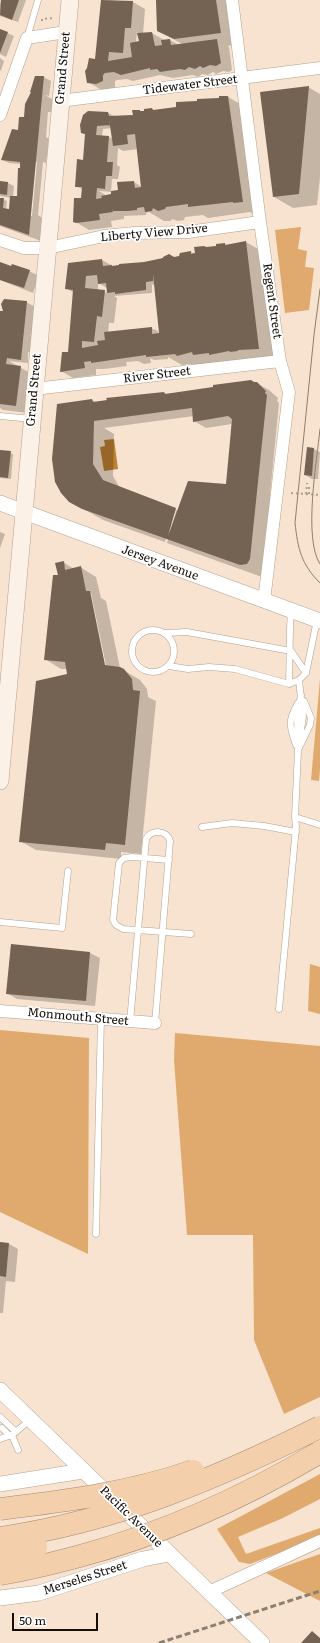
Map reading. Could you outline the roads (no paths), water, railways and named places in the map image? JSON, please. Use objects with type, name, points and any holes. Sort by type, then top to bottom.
[{"type":"highway","points":[[0,1509],[84,1498],[171,1479],[320,1420]]},
{"type":"highway","points":[[0,1538],[77,1523],[152,1501],[218,1475],[320,1427]]},
{"type":"highway","points":[[0,1553],[58,1543],[154,1517],[190,1504],[232,1486],[320,1444]]},
{"type":"highway","points":[[0,1574],[67,1560],[116,1546],[159,1530],[238,1497],[280,1476],[320,1452]]},
{"type":"main road","name":"Grand Street","points":[[0,781],[70,0]]},
{"type":"street","name":"Regent Street","points":[[232,0],[260,222],[280,361],[289,392],[264,601]]},
{"type":"street","points":[[0,115],[27,38],[66,32]]},
{"type":"street","name":"Tidewater Street","points":[[60,101],[320,68]]},
{"type":"street","name":"Liberty View Drive","points":[[0,240],[24,248],[48,248],[104,236],[134,233],[188,232],[260,222]]},
{"type":"street","name":"River Street","points":[[34,389],[280,361]]},
{"type":"street","name":"Jersey Avenue","points":[[0,503],[23,513],[318,620]]},
{"type":"street","name":"Monmouth Street","points":[[0,1011],[155,1023]]},
{"type":"street","name":"Pacific Avenue","points":[[0,1390],[260,1642]]},
{"type":"street","points":[[0,1484],[83,1471]]},
{"type":"street","points":[[210,1592],[320,1541]]},
{"type":"street","name":"Merseles Street","points":[[0,1598],[39,1593],[142,1559],[169,1554]]},
{"type":"lane","points":[[27,38],[38,0]]},
{"type":"lane","points":[[0,416],[32,419]]},
{"type":"lane","points":[[289,684],[291,651],[289,628],[291,611]]},
{"type":"lane","points":[[169,666],[188,669],[209,667],[235,669],[289,684],[299,680],[306,673],[318,620]]},
{"type":"lane","points":[[165,633],[173,642],[173,661],[169,666],[158,672],[151,673],[144,671],[134,662],[132,655],[134,641],[138,635],[151,630],[165,633],[187,632],[291,651],[306,673]]},
{"type":"lane","points":[[298,750],[310,725],[311,718],[301,696],[299,680]]},
{"type":"lane","points":[[280,1009],[296,832],[295,817],[298,750],[290,727],[290,717],[301,696]]},
{"type":"lane","points":[[295,817],[320,825]]},
{"type":"lane","points":[[202,827],[232,823],[264,826],[296,832]]},
{"type":"lane","points":[[130,1022],[146,839],[152,832],[165,833],[170,841],[155,1023]]},
{"type":"lane","points":[[169,860],[124,858],[119,863],[113,920],[116,925],[123,929],[191,934]]},
{"type":"lane","points":[[0,922],[62,928],[68,871]]},
{"type":"lane","points":[[96,1234],[101,1019]]},
{"type":"lane","points":[[0,1417],[13,1434],[18,1450]]},
{"type":"lane","points":[[1,1435],[13,1434],[30,1420]]},
{"type":"lane","points":[[1,1435],[13,1434]]},
{"type":"tram line","points":[[320,289],[295,523],[299,548],[302,556],[308,569],[320,583]]},
{"type":"tram line","points":[[320,429],[312,499],[312,537],[315,552],[320,564]]},
{"type":"railway","points":[[159,1643],[320,1591]]}]
